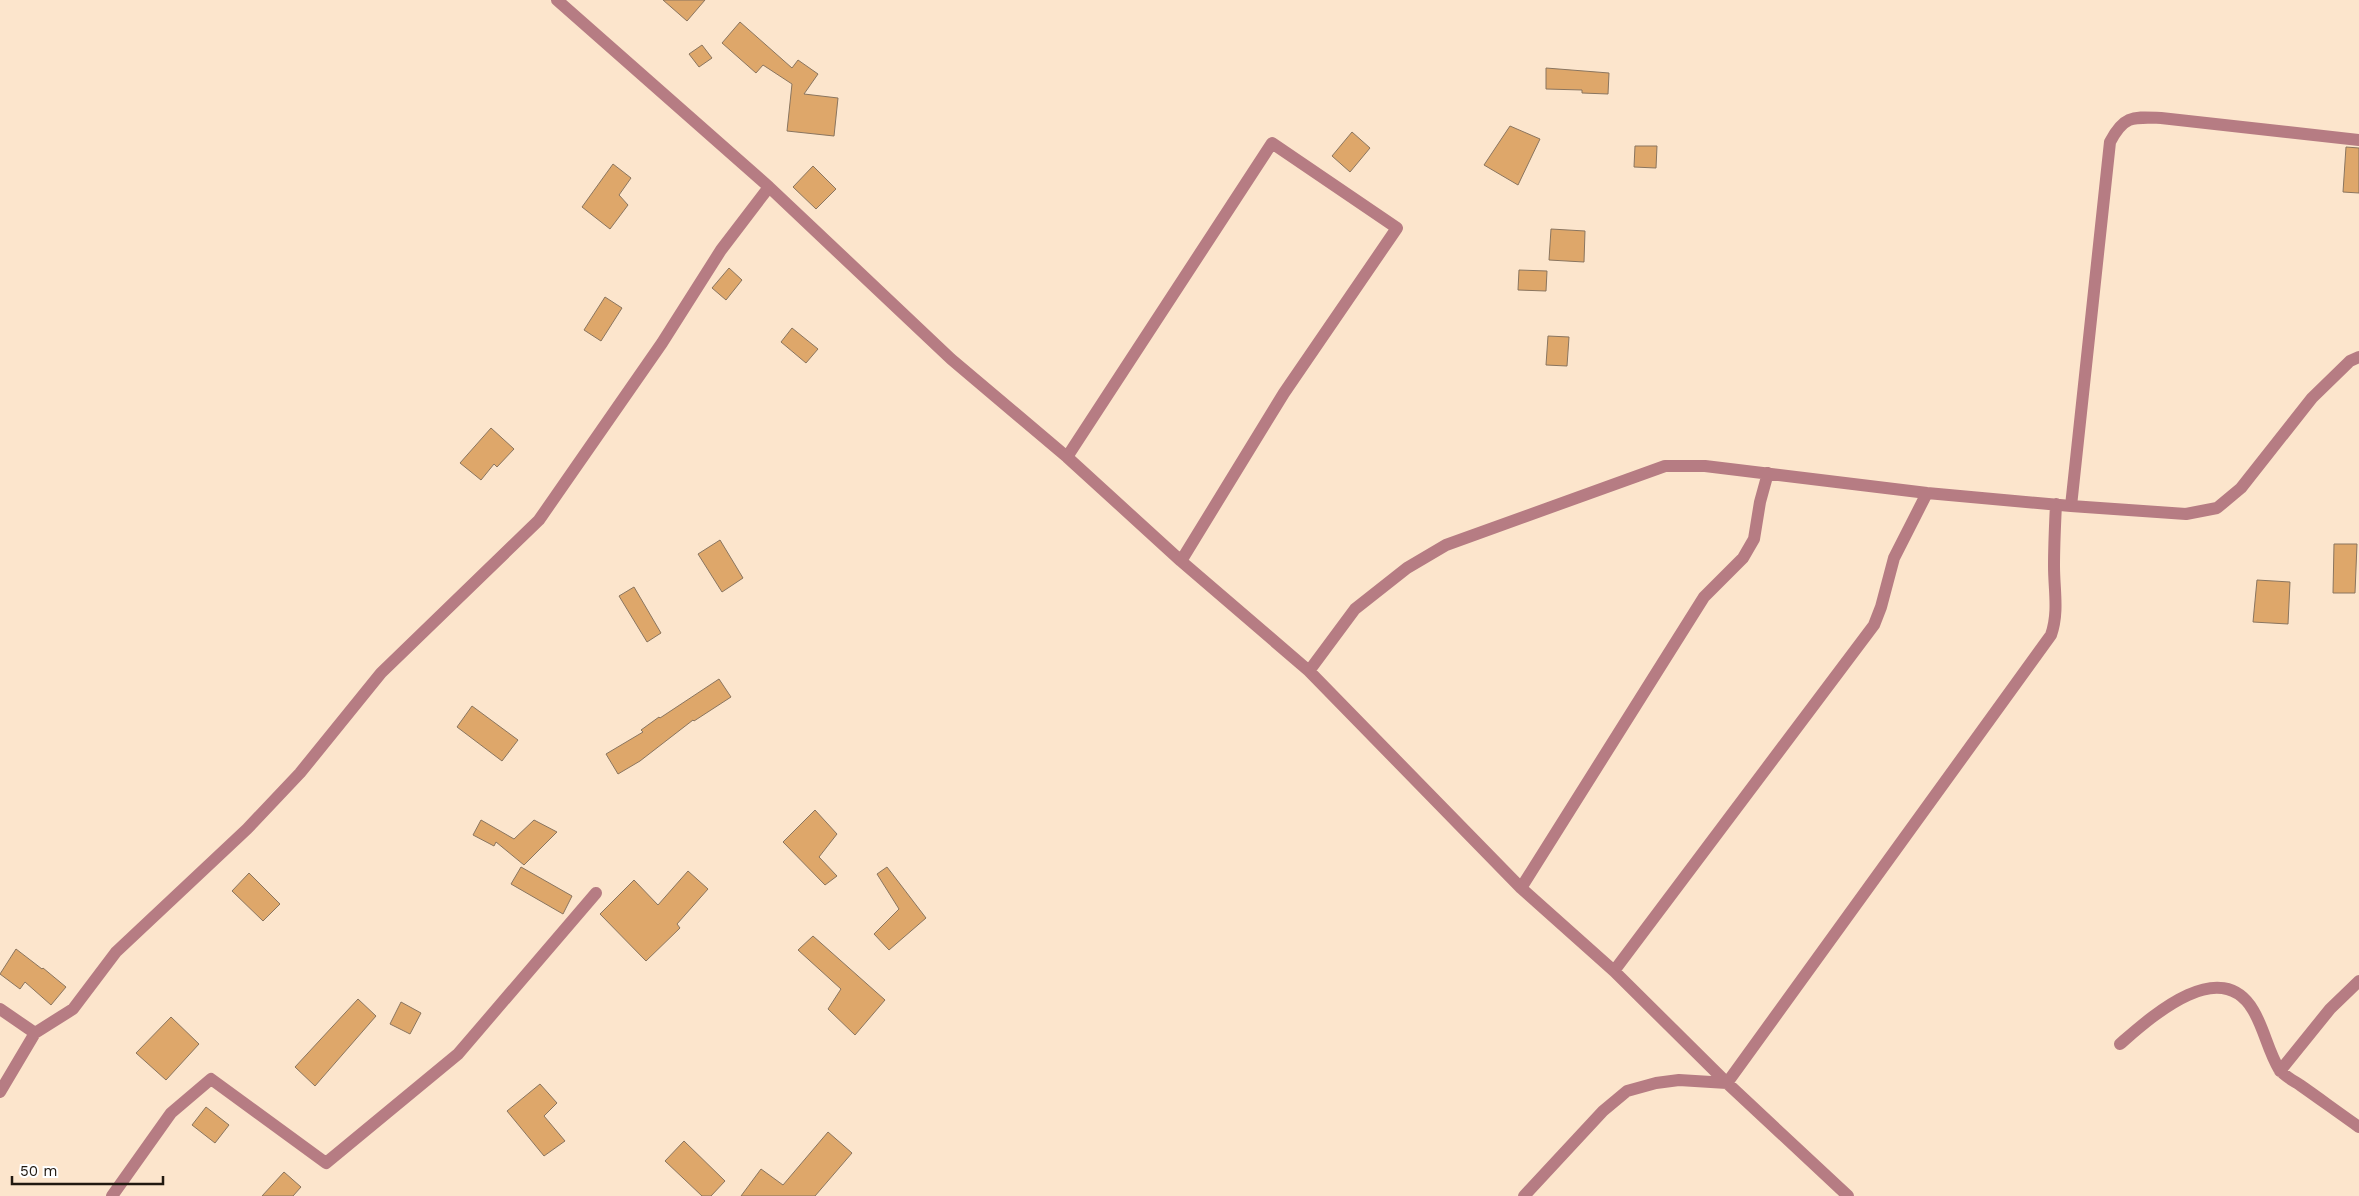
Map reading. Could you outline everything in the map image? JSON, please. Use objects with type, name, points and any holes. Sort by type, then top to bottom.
[{"type":"street","points":[[557,0],[768,187],[951,359],[1067,457],[1181,561],[1308,671],[1521,888],[1614,971],[1727,1082],[1848,1196]]},
{"type":"street","points":[[2071,506],[2110,142],[2118,127],[2133,117],[2161,118],[2359,140]]},
{"type":"street","points":[[1067,457],[1272,143],[1398,228],[1284,393],[1181,561]]},
{"type":"street","points":[[0,1092],[35,1033],[73,1009],[116,952],[247,829],[300,773],[381,673],[539,520],[662,343],[721,250],[768,187]]},
{"type":"street","points":[[1308,671],[1355,609],[1407,568],[1446,544],[1665,466],[1705,466],[1927,493],[2071,506],[2186,514],[2217,508],[2241,488],[2312,398],[2350,361],[2359,357]]},
{"type":"street","points":[[1521,888],[1704,597],[1743,558],[1751,546],[1754,540],[1760,502],[1768,473]]},
{"type":"street","points":[[1614,971],[1874,625],[1881,608],[1894,558],[1927,493]]},
{"type":"street","points":[[1727,1082],[2051,635],[2055,622],[2056,606],[2054,567],[2056,504]]},
{"type":"street","points":[[112,1196],[171,1113],[211,1079],[326,1163],[458,1054],[596,893]]},
{"type":"street","points":[[2280,1070],[2330,1009],[2359,981]]},
{"type":"street","points":[[2120,1044],[2162,1009],[2191,994],[2208,988],[2229,989],[2242,997],[2253,1010],[2280,1070],[2359,1127]]},
{"type":"street","points":[[0,1008],[35,1033]]},
{"type":"street","points":[[1524,1196],[1603,1111],[1627,1091],[1656,1083],[1680,1080],[1727,1082]]},
{"type":"building","points":[[663,0],[705,0],[687,21]]},
{"type":"building","points":[[740,22],[792,68],[798,60],[818,74],[804,94],[838,98],[834,136],[787,131],[792,84],[763,65],[756,73],[722,43]]},
{"type":"building","points":[[702,45],[712,58],[699,67],[689,54]]},
{"type":"building","points":[[1546,68],[1609,73],[1608,94],[1582,93],[1582,90],[1546,89]]},
{"type":"building","points":[[1510,126],[1540,139],[1518,185],[1484,165]]},
{"type":"building","points":[[1352,132],[1370,148],[1350,172],[1332,156]]},
{"type":"building","points":[[1635,146],[1657,146],[1656,168],[1634,167]]},
{"type":"building","points":[[2346,147],[2359,148],[2359,193],[2343,192]]},
{"type":"building","points":[[613,164],[631,178],[619,195],[628,205],[610,229],[582,207]]},
{"type":"building","points":[[813,166],[836,189],[816,209],[793,187]]},
{"type":"building","points":[[1551,229],[1585,231],[1584,262],[1549,260]]},
{"type":"building","points":[[729,268],[742,280],[726,300],[712,288]]},
{"type":"building","points":[[1519,270],[1547,271],[1546,291],[1518,290]]},
{"type":"building","points":[[605,297],[622,308],[601,341],[584,330]]},
{"type":"building","points":[[792,328],[818,349],[806,363],[781,342]]},
{"type":"building","points":[[1548,336],[1569,337],[1567,366],[1546,365]]},
{"type":"building","points":[[491,428],[514,449],[497,467],[494,464],[481,480],[460,463]]},
{"type":"building","points":[[720,540],[743,578],[722,592],[698,554]]},
{"type":"building","points":[[2334,544],[2357,544],[2355,593],[2333,593]]},
{"type":"building","points":[[2257,580],[2290,582],[2288,624],[2253,622]]},
{"type":"building","points":[[634,587],[661,633],[647,642],[619,596]]},
{"type":"building","points":[[719,679],[731,697],[693,720],[640,761],[618,774],[606,754],[643,732],[641,730],[659,717]]},
{"type":"building","points":[[472,706],[518,740],[502,761],[457,727]]},
{"type":"building","points":[[815,810],[837,834],[819,857],[837,876],[825,885],[783,842]]},
{"type":"building","points":[[481,820],[514,839],[534,820],[557,832],[524,865],[496,842],[494,846],[473,835]]},
{"type":"building","points":[[521,867],[572,896],[563,914],[511,884]]},
{"type":"building","points":[[887,867],[926,918],[889,950],[874,934],[899,909],[877,874]]},
{"type":"building","points":[[688,871],[708,889],[677,924],[680,928],[646,961],[600,914],[634,880],[658,905]]},
{"type":"building","points":[[249,873],[280,904],[263,921],[232,891]]},
{"type":"building","points":[[813,936],[885,1000],[855,1035],[828,1009],[841,989],[798,950]]},
{"type":"building","points":[[16,949],[66,987],[51,1005],[25,982],[20,989],[0,974]]},
{"type":"building","points":[[358,999],[376,1016],[315,1086],[295,1067]]},
{"type":"building","points":[[401,1002],[421,1013],[410,1034],[390,1024]]},
{"type":"building","points":[[171,1017],[199,1044],[166,1080],[136,1053]]},
{"type":"building","points":[[540,1084],[557,1103],[544,1116],[565,1141],[544,1156],[507,1111]]},
{"type":"building","points":[[206,1107],[229,1125],[215,1143],[192,1125]]},
{"type":"building","points":[[828,1132],[852,1153],[815,1196],[741,1196],[761,1169],[783,1185]]},
{"type":"building","points":[[684,1141],[725,1181],[711,1196],[702,1196],[665,1161]]},
{"type":"building","points":[[284,1172],[301,1187],[293,1196],[262,1196]]}]
